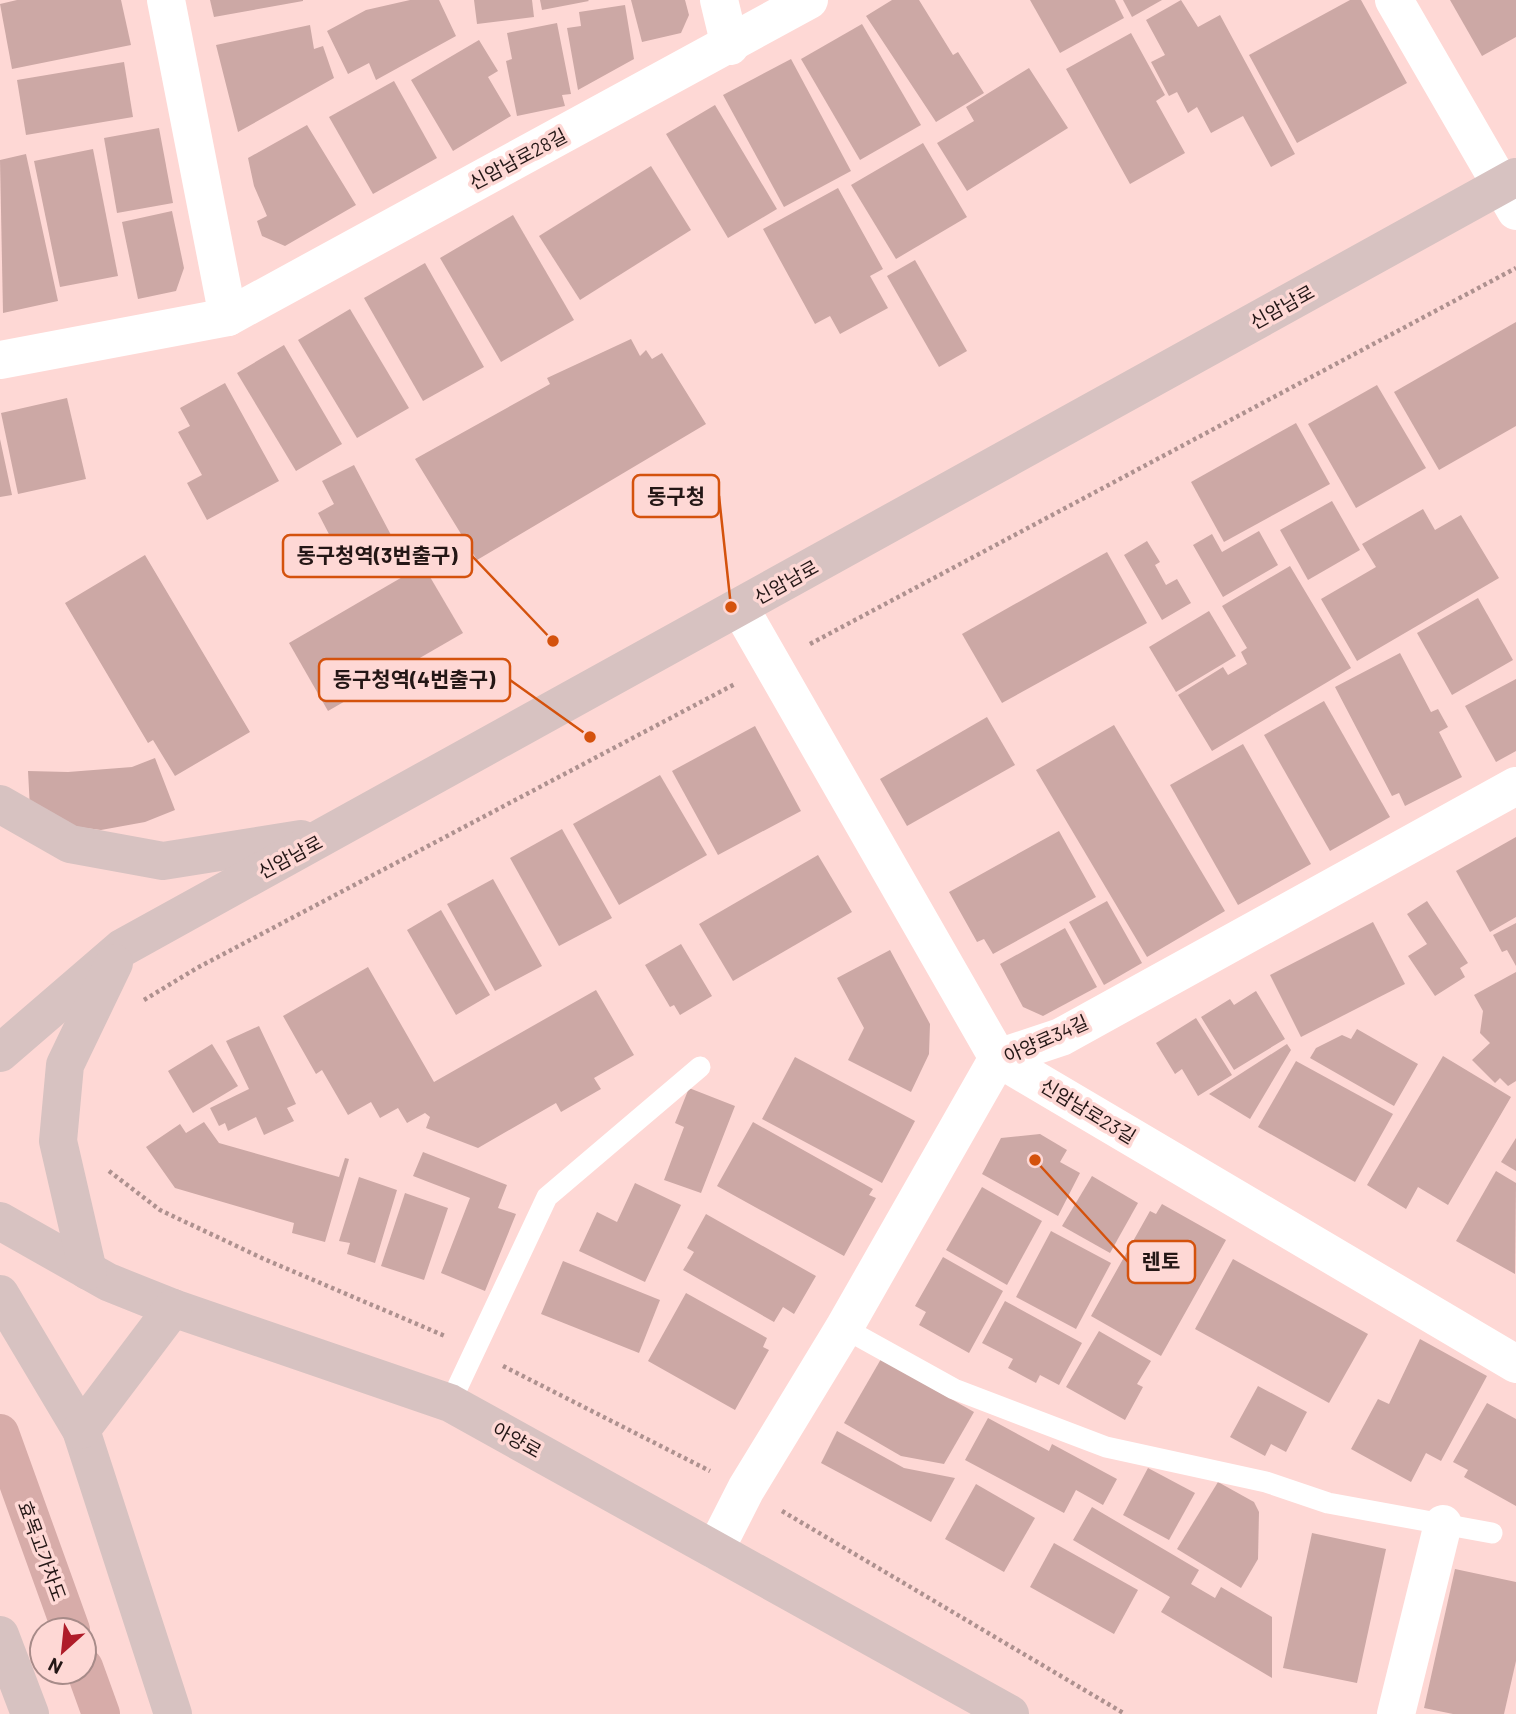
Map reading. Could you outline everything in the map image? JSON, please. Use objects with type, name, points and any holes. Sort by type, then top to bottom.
[{"type":"main road","name":"신암남로","points":[[0,1052],[122,948],[740,608],[1511,191]]},
{"type":"main road","points":[[0,804],[71,844],[163,861],[331,835]]},
{"type":"main road","points":[[88,1271],[58,1141],[65,1065],[122,948]]},
{"type":"main road","name":"아양로","points":[[0,1221],[88,1271],[173,1308],[450,1403],[1010,1714]]},
{"type":"main road","points":[[0,1294],[81,1430],[173,1714]]},
{"type":"main road","points":[[81,1430],[173,1308]]},
{"type":"main road","name":"효목고가차도","points":[[0,1433],[66,1616]]},
{"type":"main road","points":[[0,1634],[30,1714]]},
{"type":"main road","points":[[91,1686],[101,1714]]},
{"type":"street","points":[[166,0],[228,317]]},
{"type":"street","points":[[719,0],[730,46]]},
{"type":"street","name":"신암남로28길","points":[[0,360],[228,317],[730,46],[809,0]]},
{"type":"street","points":[[1394,0],[1511,191]]},
{"type":"street","name":"신암남로23길","points":[[740,608],[998,1058],[1516,1364]]},
{"type":"street","name":"아양로34길","points":[[715,1550],[746,1489],[844,1328],[998,1058],[1061,1037],[1516,786]]},
{"type":"street","points":[[1396,1714],[1443,1524]]},
{"type":"lane","points":[[450,1403],[547,1197],[700,1068]]},
{"type":"lane","points":[[844,1328],[954,1389],[1106,1447],[1266,1482],[1328,1503],[1492,1534]]},
{"type":"path","points":[[140,1002],[197,968],[1516,268]]},
{"type":"path","points":[[104,1167],[160,1210],[475,1351],[746,1489],[1125,1714]]},
{"type":"building","points":[[17,0],[121,0],[131,45],[12,69],[0,4]]},
{"type":"building","points":[[210,0],[303,0],[303,1],[214,17]]},
{"type":"building","points":[[410,0],[439,0],[456,36],[376,80],[369,63],[348,74],[327,31],[366,10]]},
{"type":"building","points":[[474,0],[532,0],[534,17],[477,24]]},
{"type":"building","points":[[540,0],[588,0],[589,1],[542,10]]},
{"type":"building","points":[[631,0],[685,0],[689,15],[681,33],[642,42]]},
{"type":"building","points":[[892,0],[919,0],[953,55],[958,52],[984,93],[936,122],[866,16]]},
{"type":"building","points":[[1030,0],[1115,0],[1124,18],[1060,53]]},
{"type":"building","points":[[1123,0],[1162,0],[1132,17]]},
{"type":"building","points":[[1181,0],[1198,27],[1220,15],[1295,154],[1271,167],[1243,116],[1211,133],[1197,107],[1188,113],[1177,92],[1169,96],[1151,62],[1165,55],[1146,20]]},
{"type":"building","points":[[1350,0],[1361,0],[1407,83],[1297,143],[1249,55]]},
{"type":"building","points":[[1450,0],[1516,0],[1516,37],[1482,56]]},
{"type":"building","points":[[625,5],[634,59],[578,90],[567,28],[581,26],[579,12]]},
{"type":"building","points":[[557,23],[571,94],[562,95],[565,106],[517,116],[506,61],[512,59],[507,33]]},
{"type":"building","points":[[862,24],[921,125],[860,160],[801,59]]},
{"type":"building","points":[[310,25],[314,49],[323,46],[334,78],[238,132],[216,45]]},
{"type":"building","points":[[1131,33],[1165,95],[1156,101],[1185,153],[1130,184],[1066,69]]},
{"type":"building","points":[[479,40],[498,71],[488,77],[511,116],[453,151],[411,80]]},
{"type":"building","points":[[791,59],[851,171],[784,207],[723,95]]},
{"type":"building","points":[[124,62],[133,117],[26,135],[17,80]]},
{"type":"building","points":[[1029,68],[1068,128],[967,191],[937,143],[974,121],[966,107]]},
{"type":"building","points":[[394,81],[437,158],[373,194],[329,117]]},
{"type":"building","points":[[715,105],[777,209],[728,238],[666,134]]},
{"type":"building","points":[[307,125],[356,205],[285,246],[262,236],[257,221],[267,216],[254,186],[248,158]]},
{"type":"building","points":[[159,128],[173,203],[117,213],[104,138]]},
{"type":"building","points":[[923,143],[967,217],[896,259],[851,185]]},
{"type":"building","points":[[93,149],[118,276],[60,287],[34,161]]},
{"type":"building","points":[[26,154],[58,301],[3,313],[0,160]]},
{"type":"building","points":[[651,166],[691,230],[580,300],[539,236]]},
{"type":"building","points":[[838,188],[883,269],[870,276],[888,308],[840,334],[830,316],[815,324],[763,229]]},
{"type":"building","points":[[172,211],[184,268],[176,291],[138,299],[122,222]]},
{"type":"building","points":[[513,215],[574,320],[501,362],[440,258]]},
{"type":"building","points":[[915,260],[967,351],[939,367],[887,276]]},
{"type":"building","points":[[425,263],[484,367],[423,401],[364,298]]},
{"type":"building","points":[[350,309],[409,408],[357,438],[298,340]]},
{"type":"building","points":[[1516,322],[1516,426],[1439,470],[1394,392]]},
{"type":"building","points":[[631,339],[640,356],[646,350],[652,359],[662,353],[706,424],[477,560],[415,459],[550,384],[547,378]]},
{"type":"building","points":[[284,345],[342,444],[296,471],[237,373]]},
{"type":"building","points":[[225,383],[279,481],[207,520],[187,483],[202,475],[178,432],[190,426],[180,408]]},
{"type":"building","points":[[1377,385],[1426,468],[1356,508],[1308,424]]},
{"type":"building","points":[[67,398],[86,479],[18,494],[1,413]]},
{"type":"building","points":[[1296,423],[1330,484],[1224,542],[1191,482]]},
{"type":"building","points":[[0,439],[12,495],[0,497]]},
{"type":"building","points":[[354,465],[391,535],[349,557],[338,537],[332,540],[318,513],[334,504],[322,481]]},
{"type":"building","points":[[1332,501],[1360,550],[1308,580],[1280,530]]},
{"type":"building","points":[[1423,509],[1435,530],[1461,515],[1499,578],[1357,661],[1321,599],[1376,567],[1362,544]]},
{"type":"building","points":[[1259,531],[1278,565],[1223,597],[1193,545],[1212,534],[1222,552]]},
{"type":"building","points":[[1147,541],[1160,562],[1155,565],[1166,585],[1177,579],[1191,603],[1162,620],[1124,555]]},
{"type":"building","points":[[1107,552],[1147,623],[1002,703],[962,634]]},
{"type":"building","points":[[145,555],[250,732],[175,776],[153,740],[148,743],[65,603]]},
{"type":"building","points":[[423,565],[463,633],[328,711],[289,643]]},
{"type":"building","points":[[1290,566],[1351,668],[1212,751],[1178,695],[1223,667],[1228,675],[1247,664],[1241,652],[1247,648],[1222,606]]},
{"type":"building","points":[[1478,598],[1513,660],[1452,695],[1417,633]]},
{"type":"building","points":[[1209,611],[1236,656],[1176,692],[1149,647]]},
{"type":"building","points":[[1400,653],[1431,712],[1438,709],[1448,727],[1439,732],[1462,777],[1405,806],[1399,793],[1392,796],[1335,687]]},
{"type":"building","points":[[1516,679],[1516,751],[1496,762],[1465,706]]},
{"type":"building","points":[[1324,701],[1390,817],[1330,851],[1264,735]]},
{"type":"building","points":[[987,717],[1015,765],[907,826],[880,779]]},
{"type":"building","points":[[1114,725],[1225,911],[1147,957],[1036,770]]},
{"type":"building","points":[[755,726],[801,811],[718,855],[672,771]]},
{"type":"building","points":[[1243,744],[1311,864],[1238,905],[1170,785]]},
{"type":"building","points":[[155,758],[175,810],[145,822],[101,830],[63,825],[30,809],[28,771],[68,772],[132,767]]},
{"type":"building","points":[[660,775],[707,855],[619,905],[573,824]]},
{"type":"building","points":[[562,829],[612,918],[559,946],[510,858]]},
{"type":"building","points":[[1059,831],[1096,897],[993,954],[984,939],[977,942],[949,892]]},
{"type":"building","points":[[1516,837],[1516,917],[1490,932],[1456,871]]},
{"type":"building","points":[[818,855],[852,912],[733,981],[699,924]]},
{"type":"building","points":[[493,879],[542,966],[495,991],[447,904]]},
{"type":"building","points":[[1107,901],[1142,963],[1104,985],[1069,922]]},
{"type":"building","points":[[1427,901],[1468,963],[1460,968],[1465,977],[1435,996],[1408,956],[1427,944],[1407,914]]},
{"type":"building","points":[[441,910],[490,995],[456,1015],[407,930]]},
{"type":"building","points":[[1373,922],[1405,984],[1301,1037],[1270,975]]},
{"type":"building","points":[[1516,923],[1516,966],[1507,950],[1502,952],[1493,935]]},
{"type":"building","points":[[1065,928],[1097,987],[1043,1016],[1023,1007],[1000,964]]},
{"type":"building","points":[[681,944],[712,996],[680,1015],[674,1005],[670,1007],[645,965]]},
{"type":"building","points":[[890,950],[930,1024],[929,1054],[911,1092],[848,1060],[864,1028],[837,978]]},
{"type":"building","points":[[368,967],[434,1082],[596,990],[634,1055],[594,1078],[601,1089],[561,1112],[556,1103],[478,1148],[426,1128],[430,1117],[425,1113],[407,1123],[398,1108],[380,1118],[371,1102],[348,1115],[322,1070],[316,1074],[283,1016]]},
{"type":"building","points":[[1516,972],[1516,1081],[1508,1086],[1500,1078],[1495,1083],[1472,1060],[1490,1043],[1480,1033],[1483,1011],[1474,995]]},
{"type":"building","points":[[1256,991],[1285,1039],[1234,1070],[1201,1017],[1230,999],[1234,1005]]},
{"type":"building","points":[[1196,1018],[1232,1075],[1198,1096],[1182,1069],[1175,1074],[1156,1043]]},
{"type":"building","points":[[259,1026],[296,1104],[287,1108],[294,1121],[264,1135],[256,1117],[228,1131],[225,1123],[219,1126],[210,1108],[249,1089],[226,1041]]},
{"type":"building","points":[[1357,1029],[1418,1064],[1394,1106],[1310,1058],[1316,1048],[1342,1035],[1351,1039]]},
{"type":"building","points":[[212,1044],[238,1086],[193,1113],[168,1071]]},
{"type":"building","points":[[1287,1044],[1291,1050],[1250,1119],[1209,1094]]},
{"type":"building","points":[[1443,1056],[1511,1097],[1448,1205],[1418,1187],[1406,1209],[1367,1185]]},
{"type":"building","points":[[795,1057],[915,1121],[882,1183],[762,1119]]},
{"type":"building","points":[[1296,1061],[1393,1114],[1355,1182],[1258,1127]]},
{"type":"building","points":[[689,1088],[735,1106],[701,1193],[664,1180],[684,1127],[675,1123]]},
{"type":"building","points":[[204,1122],[219,1143],[339,1177],[345,1158],[349,1159],[325,1242],[292,1233],[294,1223],[175,1188],[146,1147],[180,1124],[186,1133]]},
{"type":"building","points":[[753,1122],[873,1189],[869,1195],[876,1198],[844,1256],[717,1186]]},
{"type":"building","points":[[1040,1134],[1067,1150],[1060,1162],[1080,1173],[1058,1216],[982,1174],[1001,1138]]},
{"type":"building","points":[[1516,1138],[1516,1171],[1501,1162]]},
{"type":"building","points":[[423,1152],[507,1185],[498,1208],[516,1214],[485,1291],[441,1273],[470,1198],[413,1176]]},
{"type":"building","points":[[1496,1171],[1516,1183],[1515,1274],[1456,1241]]},
{"type":"building","points":[[1092,1176],[1138,1203],[1110,1253],[1062,1226]]},
{"type":"building","points":[[359,1177],[397,1190],[375,1263],[347,1254],[350,1243],[339,1241]]},
{"type":"building","points":[[635,1183],[681,1205],[645,1282],[579,1251],[597,1212],[617,1222]]},
{"type":"building","points":[[982,1187],[1042,1221],[1007,1285],[946,1250]]},
{"type":"building","points":[[405,1193],[448,1208],[424,1280],[381,1266]]},
{"type":"building","points":[[1162,1204],[1226,1240],[1161,1356],[1091,1316],[1150,1211],[1156,1214]]},
{"type":"building","points":[[706,1214],[816,1276],[794,1314],[783,1307],[774,1322],[683,1270],[694,1252],[687,1248]]},
{"type":"building","points":[[1051,1231],[1111,1263],[1076,1329],[1016,1297]]},
{"type":"building","points":[[943,1257],[1003,1291],[969,1353],[919,1325],[926,1312],[915,1306]]},
{"type":"building","points":[[1233,1259],[1368,1334],[1329,1403],[1195,1329]]},
{"type":"building","points":[[563,1261],[660,1300],[639,1353],[541,1314]]},
{"type":"building","points":[[686,1293],[767,1338],[763,1347],[769,1350],[735,1410],[648,1361]]},
{"type":"building","points":[[1005,1301],[1082,1343],[1059,1385],[1040,1375],[1036,1383],[1008,1368],[1013,1359],[982,1343]]},
{"type":"building","points":[[1099,1331],[1151,1361],[1137,1384],[1143,1387],[1125,1420],[1066,1387]]},
{"type":"building","points":[[1420,1339],[1487,1376],[1441,1461],[1426,1453],[1411,1482],[1351,1449],[1378,1399],[1389,1404]]},
{"type":"building","points":[[881,1359],[974,1412],[944,1464],[901,1456],[844,1423]]},
{"type":"building","points":[[1258,1386],[1307,1412],[1286,1452],[1271,1444],[1265,1456],[1230,1437]]},
{"type":"building","points":[[1487,1403],[1516,1419],[1516,1506],[1464,1477],[1468,1470],[1453,1462]]},
{"type":"building","points":[[988,1418],[1049,1451],[1052,1444],[1117,1479],[1103,1505],[1076,1490],[1064,1513],[965,1460]]},
{"type":"building","points":[[837,1431],[904,1468],[955,1478],[931,1522],[821,1463]]},
{"type":"building","points":[[1148,1468],[1195,1493],[1169,1540],[1123,1515]]},
{"type":"building","points":[[1218,1482],[1254,1502],[1259,1512],[1258,1559],[1241,1588],[1177,1549]]},
{"type":"building","points":[[976,1484],[1035,1518],[1004,1572],[945,1539]]},
{"type":"building","points":[[1092,1507],[1199,1570],[1191,1584],[1215,1598],[1221,1587],[1272,1617],[1272,1678],[1161,1612],[1170,1597],[1073,1540]]},
{"type":"building","points":[[1312,1533],[1386,1549],[1357,1683],[1283,1668]]},
{"type":"building","points":[[1054,1543],[1138,1590],[1114,1634],[1030,1587]]},
{"type":"building","points":[[1455,1569],[1516,1582],[1516,1661],[1504,1714],[1453,1714],[1424,1708]]},
{"type":"place","name":"동구청","points":[[731,607]]},
{"type":"place","name":"동구청역(3번출구)","points":[[553,641]]},
{"type":"place","name":"동구청역(4번출구)","points":[[590,737]]},
{"type":"place","name":"렌토","points":[[1035,1160]]}]
